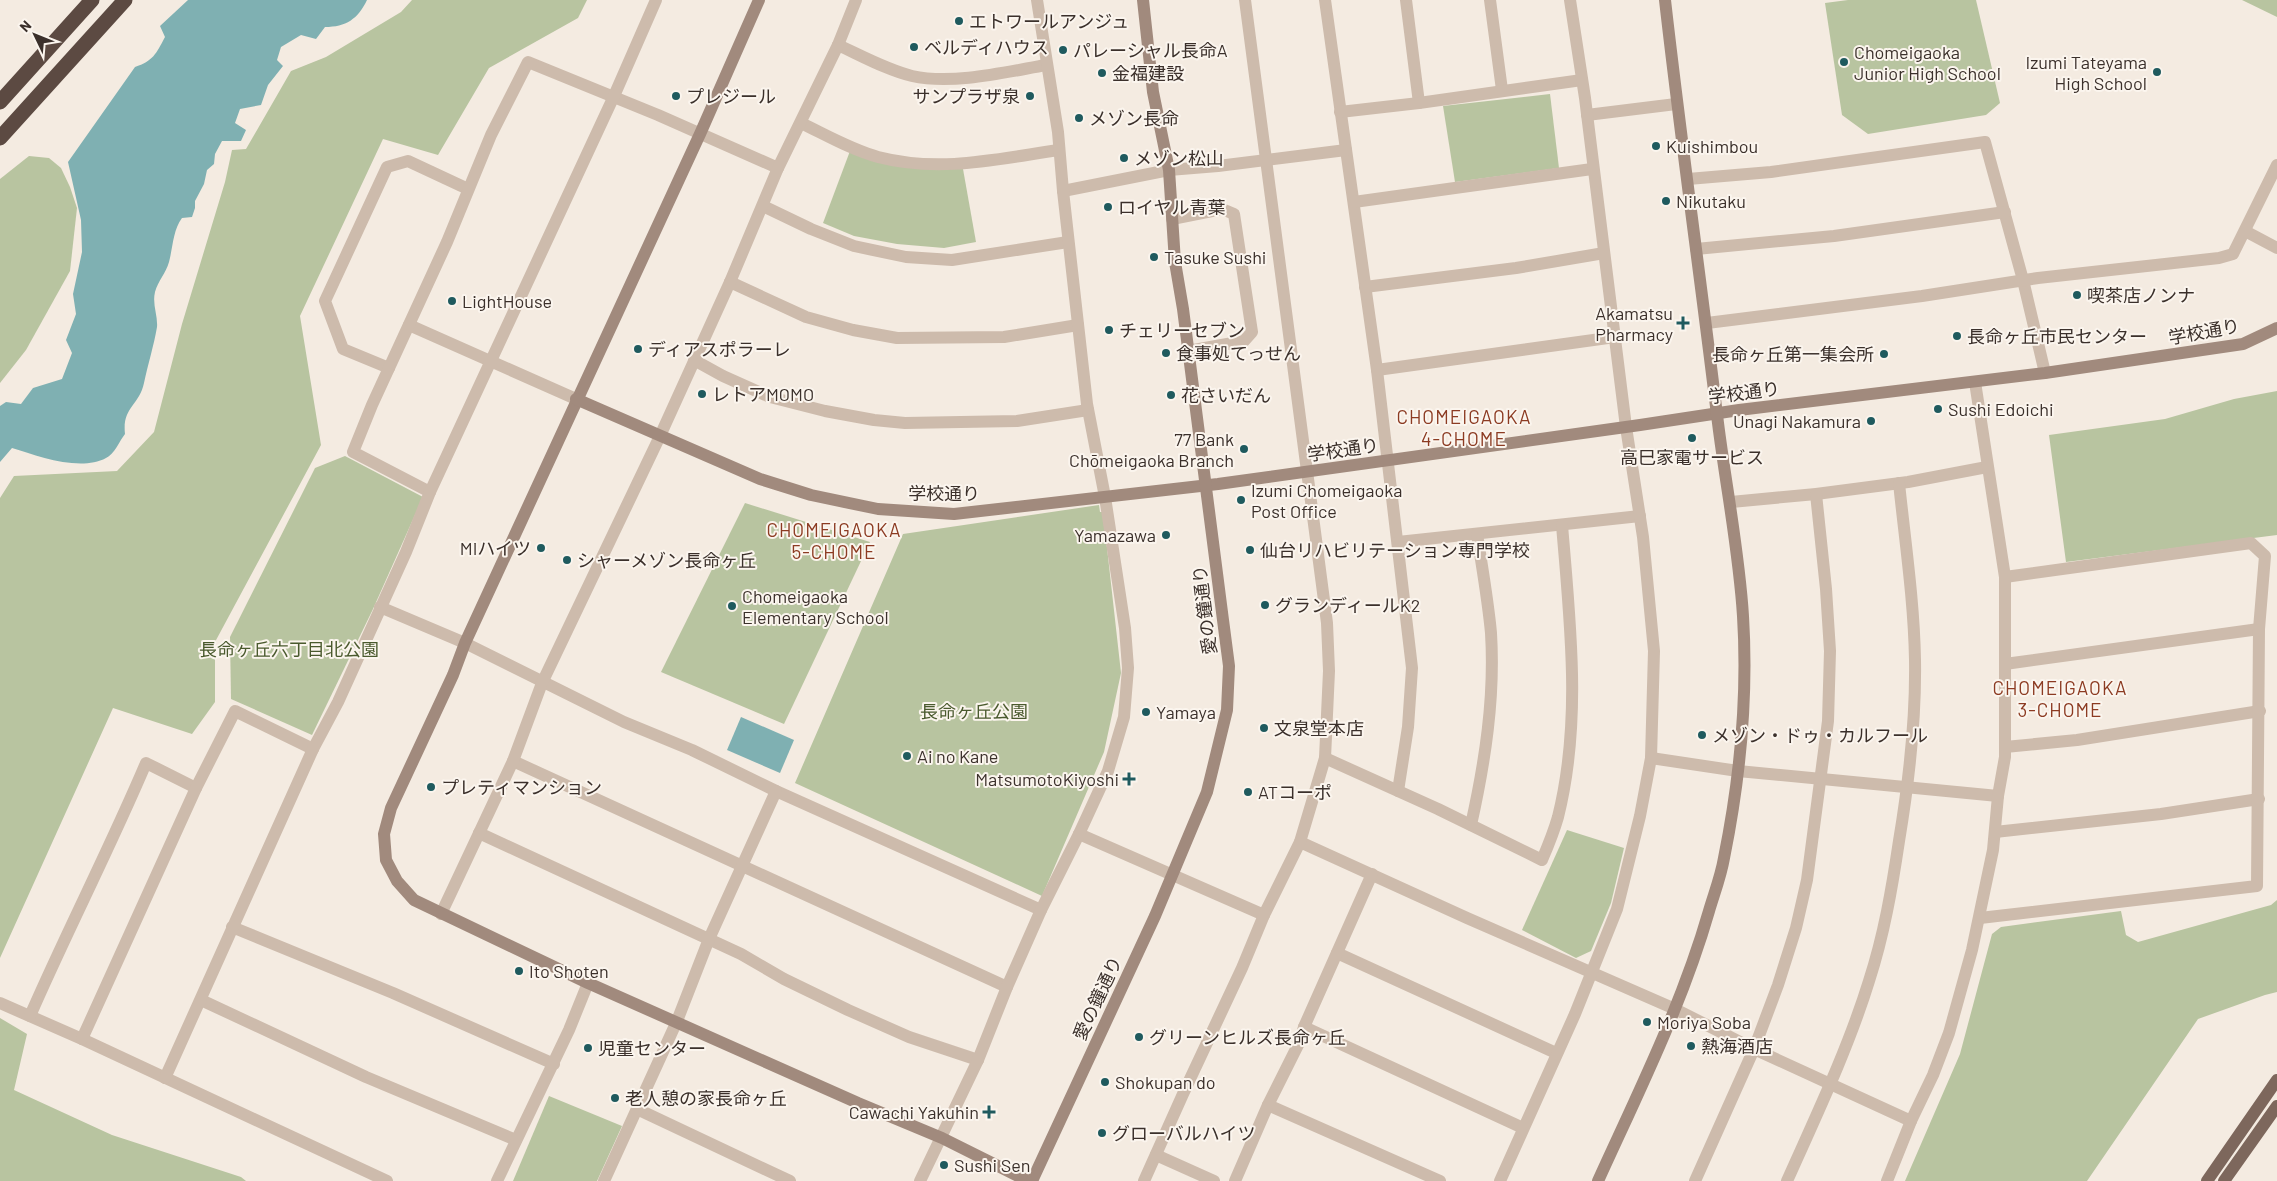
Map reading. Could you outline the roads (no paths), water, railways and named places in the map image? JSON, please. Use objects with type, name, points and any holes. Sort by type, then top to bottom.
[{"type":"highway","points":[[0,102],[92,0]]},
{"type":"highway","points":[[0,138],[125,0]]},
{"type":"main road","points":[[2207,1181],[2277,1080]]},
{"type":"main road","points":[[2224,1181],[2277,1106]]},
{"type":"street","points":[[165,1078],[313,749],[338,702],[406,552],[430,492],[614,96],[656,0]]},
{"type":"street","points":[[759,0],[700,134],[464,643],[453,675],[391,808],[384,834],[386,860],[397,881],[414,900],[441,914],[588,983],[678,1021],[858,1103],[942,1138],[1028,1181]]},
{"type":"street","points":[[441,914],[513,761],[542,683],[660,436],[730,282],[778,168],[838,45],[856,0]]},
{"type":"street","points":[[920,1181],[978,1060],[1007,987],[1041,910],[1080,834],[1108,771],[1124,717],[1128,668],[1125,628],[1105,496],[1088,410],[1059,150],[1037,0]]},
{"type":"street","name":"愛の鐘通り","points":[[1032,1181],[1173,874],[1207,792],[1227,710],[1229,666],[1188,351],[1174,262],[1168,170],[1153,92],[1143,0]]},
{"type":"street","points":[[1144,1181],[1242,968],[1264,915],[1300,842],[1325,758],[1329,671],[1327,623],[1245,0]]},
{"type":"street","points":[[1325,0],[1377,370],[1412,668],[1408,727],[1398,791]]},
{"type":"street","points":[[1406,0],[1420,103]]},
{"type":"street","points":[[1490,0],[1502,90]]},
{"type":"street","points":[[1500,1181],[1617,909],[1640,816],[1651,758],[1654,651],[1640,516],[1626,427],[1592,169],[1587,115],[1570,0]]},
{"type":"street","points":[[1598,1181],[1676,1009],[1698,949],[1724,861],[1738,771],[1745,659],[1743,613],[1731,502],[1717,413],[1688,179],[1676,104],[1665,0]]},
{"type":"street","points":[[838,45],[877,64],[913,76],[950,79],[1046,65]]},
{"type":"street","points":[[430,492],[353,452],[491,135],[528,62],[614,96],[778,168]]},
{"type":"street","points":[[1340,112],[1420,103],[1582,80]]},
{"type":"street","points":[[1587,115],[1676,104]]},
{"type":"street","points":[[801,123],[877,156],[920,165],[961,165],[1059,150]]},
{"type":"street","points":[[1688,179],[1771,172],[1985,142],[2023,280],[2045,373]]},
{"type":"street","points":[[1063,191],[1168,170],[1346,150]]},
{"type":"street","points":[[389,368],[344,349],[325,300],[387,167],[408,161],[468,189]]},
{"type":"street","points":[[1706,322],[1922,296],[2023,280],[2219,258],[2233,254],[2277,166]]},
{"type":"street","points":[[1354,202],[1592,169]]},
{"type":"street","points":[[763,206],[811,229],[854,246],[906,257],[952,260],[1068,242]]},
{"type":"street","points":[[1172,219],[1222,209],[1234,214],[1252,332],[1244,341],[1188,351]]},
{"type":"street","points":[[1696,249],[1834,236],[2005,212]]},
{"type":"street","points":[[2246,231],[2277,248]]},
{"type":"street","points":[[1365,288],[1516,268],[1604,253]]},
{"type":"street","points":[[730,282],[806,317],[853,330],[898,338],[1004,337],[1078,325]]},
{"type":"street","points":[[408,325],[576,400]]},
{"type":"street","name":"学校通り","points":[[576,400],[760,479],[812,496],[878,509],[954,514],[1206,485],[1717,413],[2045,373],[2242,344],[2277,328]]},
{"type":"street","points":[[1377,370],[1615,337]]},
{"type":"street","points":[[694,360],[723,376],[770,397],[825,412],[874,420],[914,423],[1018,421],[1088,410]]},
{"type":"street","points":[[1887,1181],[1911,1121],[1933,1076],[1949,1033],[1986,890],[2005,746],[2005,577],[1986,467],[1975,382]]},
{"type":"street","points":[[1731,502],[1816,494],[1899,483],[1986,467]]},
{"type":"street","points":[[1787,1181],[1830,1083],[1869,982],[1889,903],[1908,788],[1914,726],[1915,659],[1899,483]]},
{"type":"street","points":[[1695,1181],[1754,1049],[1778,985],[1796,928],[1807,880],[1828,721],[1830,651],[1826,588],[1816,494]]},
{"type":"street","points":[[1398,542],[1640,516]]},
{"type":"street","points":[[1325,758],[1542,860],[1558,818],[1572,734],[1570,623],[1562,525]]},
{"type":"street","points":[[1471,825],[1487,743],[1491,690],[1491,633],[1477,534]]},
{"type":"street","points":[[1980,918],[2257,886],[2260,711],[2259,629],[2264,556],[2251,543],[2005,577]]},
{"type":"street","points":[[380,607],[464,643],[624,722],[692,750],[776,791],[1041,910]]},
{"type":"street","points":[[2006,664],[2259,629]]},
{"type":"street","points":[[82,1039],[196,788],[236,711],[313,749]]},
{"type":"street","points":[[2005,746],[2077,740],[2260,711]]},
{"type":"street","points":[[1651,758],[1738,771],[1998,796]]},
{"type":"street","points":[[513,761],[811,899],[1007,987]]},
{"type":"street","points":[[30,1016],[60,948],[112,842],[146,763],[196,788]]},
{"type":"street","points":[[604,1181],[678,1021],[709,939],[776,791]]},
{"type":"street","points":[[1995,832],[2161,814],[2259,799]]},
{"type":"street","points":[[479,833],[741,954],[784,980],[857,1014],[909,1037],[978,1060]]},
{"type":"street","points":[[1080,834],[1264,915]]},
{"type":"street","points":[[1300,842],[1591,973],[1676,1009],[1754,1049],[1911,1121]]},
{"type":"street","points":[[1234,1181],[1268,1105],[1300,1041],[1304,1027],[1372,874]]},
{"type":"street","points":[[232,927],[392,993],[554,1064]]},
{"type":"street","points":[[1337,954],[1556,1053]]},
{"type":"street","points":[[497,1181],[554,1064],[588,983]]},
{"type":"street","points":[[201,1000],[366,1077],[516,1140]]},
{"type":"street","points":[[0,1004],[82,1039],[387,1181]]},
{"type":"street","points":[[1304,1027],[1524,1128]]},
{"type":"street","points":[[1268,1105],[1377,1151],[1440,1181]]},
{"type":"street","points":[[637,1109],[790,1181]]},
{"type":"street","points":[[1156,1154],[1214,1181]]},
{"type":"water","points":[[188,0],[367,0],[360,12],[350,21],[332,27],[325,27],[316,39],[301,35],[281,47],[277,60],[283,66],[268,85],[261,105],[240,109],[235,123],[246,130],[241,141],[222,141],[215,154],[214,164],[207,170],[204,184],[195,201],[192,217],[182,218],[177,228],[168,266],[155,292],[154,301],[157,327],[142,391],[128,412],[125,434],[114,451],[106,458],[96,462],[72,463],[12,448],[0,462],[0,406],[6,402],[21,404],[33,388],[62,379],[72,353],[66,340],[76,314],[73,294],[82,252],[81,220],[68,162],[135,67],[146,62],[156,52],[165,37],[160,26]]},
{"type":"water","points":[[741,717],[794,740],[780,773],[727,750]]},
{"type":"place","name":"エトワールアンジュ","points":[[959,21]]},
{"type":"place","name":"ベルディハウス","points":[[914,47]]},
{"type":"place","name":"パレーシャル長命A","points":[[1063,50]]},
{"type":"place","name":"Chomeigaoka Junior High School","points":[[1844,62]]},
{"type":"place","name":"Izumi Tateyama High School","points":[[2157,72]]},
{"type":"place","name":"金福建設","points":[[1102,73]]},
{"type":"place","name":"プレジール","points":[[676,96]]},
{"type":"place","name":"サンプラザ泉","points":[[1030,96]]},
{"type":"place","name":"メゾン長命","points":[[1079,118]]},
{"type":"place","name":"Kuishimbou","points":[[1656,146]]},
{"type":"place","name":"メゾン松山","points":[[1124,158]]},
{"type":"place","name":"Nikutaku","points":[[1666,201]]},
{"type":"place","name":"ロイヤル青葉","points":[[1108,207]]},
{"type":"place","name":"Tasuke Sushi","points":[[1154,257]]},
{"type":"place","name":"喫茶店ノンナ","points":[[2077,295]]},
{"type":"place","name":"LightHouse","points":[[452,301]]},
{"type":"place","name":"Akamatsu Pharmacy","points":[[1683,323]]},
{"type":"place","name":"チェリーセブン","points":[[1109,330]]},
{"type":"place","name":"長命ヶ丘市民センター","points":[[1957,336]]},
{"type":"place","name":"ディアスポラーレ","points":[[638,349]]},
{"type":"place","name":"食事処てっせん","points":[[1166,353]]},
{"type":"place","name":"長命ヶ丘第一集会所","points":[[1884,354]]},
{"type":"place","name":"レトアMOMO","points":[[702,394]]},
{"type":"place","name":"花さいだん","points":[[1171,395]]},
{"type":"place","name":"Sushi Edoichi","points":[[1938,409]]},
{"type":"place","name":"Unagi Nakamura","points":[[1871,421]]},
{"type":"place","name":"高巳家電サービス","points":[[1692,438]]},
{"type":"place","name":"77 Bank Chōmeigaoka Branch","points":[[1244,449]]},
{"type":"place","name":"Izumi Chomeigaoka Post Office","points":[[1241,500]]},
{"type":"place","name":"Yamazawa","points":[[1166,535]]},
{"type":"place","name":"MIハイツ","points":[[541,548]]},
{"type":"place","name":"仙台リハビリテーション専門学校","points":[[1250,550]]},
{"type":"place","name":"シャーメゾン長命ヶ丘","points":[[567,560]]},
{"type":"place","name":"グランディールK2","points":[[1265,605]]},
{"type":"place","name":"Chomeigaoka Elementary School","points":[[732,606]]},
{"type":"place","name":"Yamaya","points":[[1146,712]]},
{"type":"place","name":"文泉堂本店","points":[[1264,728]]},
{"type":"place","name":"メゾン・ドゥ・カルフール","points":[[1702,735]]},
{"type":"place","name":"Ai no Kane","points":[[907,756]]},
{"type":"place","name":"MatsumotoKiyoshi","points":[[1129,779]]},
{"type":"place","name":"プレティマンション","points":[[431,787]]},
{"type":"place","name":"ATコーポ","points":[[1248,792]]},
{"type":"place","name":"Ito Shoten","points":[[519,971]]},
{"type":"place","name":"Moriya Soba","points":[[1647,1022]]},
{"type":"place","name":"グリーンヒルズ長命ヶ丘","points":[[1139,1037]]},
{"type":"place","name":"熱海酒店","points":[[1691,1046]]},
{"type":"place","name":"児童センター","points":[[588,1048]]},
{"type":"place","name":"Shokupan do","points":[[1105,1082]]},
{"type":"place","name":"老人憩の家長命ヶ丘","points":[[615,1098]]},
{"type":"place","name":"Cawachi Yakuhin","points":[[989,1112]]},
{"type":"place","name":"グローバルハイツ","points":[[1102,1133]]},
{"type":"place","name":"Sushi Sen","points":[[944,1165]]},
{"type":"district","name":"CHOMEIGAOKA 4-CHOME","points":[[1464,427]]},
{"type":"district","name":"CHOMEIGAOKA 5-CHOME","points":[[834,540]]},
{"type":"district","name":"CHOMEIGAOKA 3-CHOME","points":[[2060,698]]},
{"type":"park label","name":"長命ヶ丘六丁目北公園","points":[[289,649]]},
{"type":"park label","name":"長命ヶ丘公園","points":[[974,711]]}]
